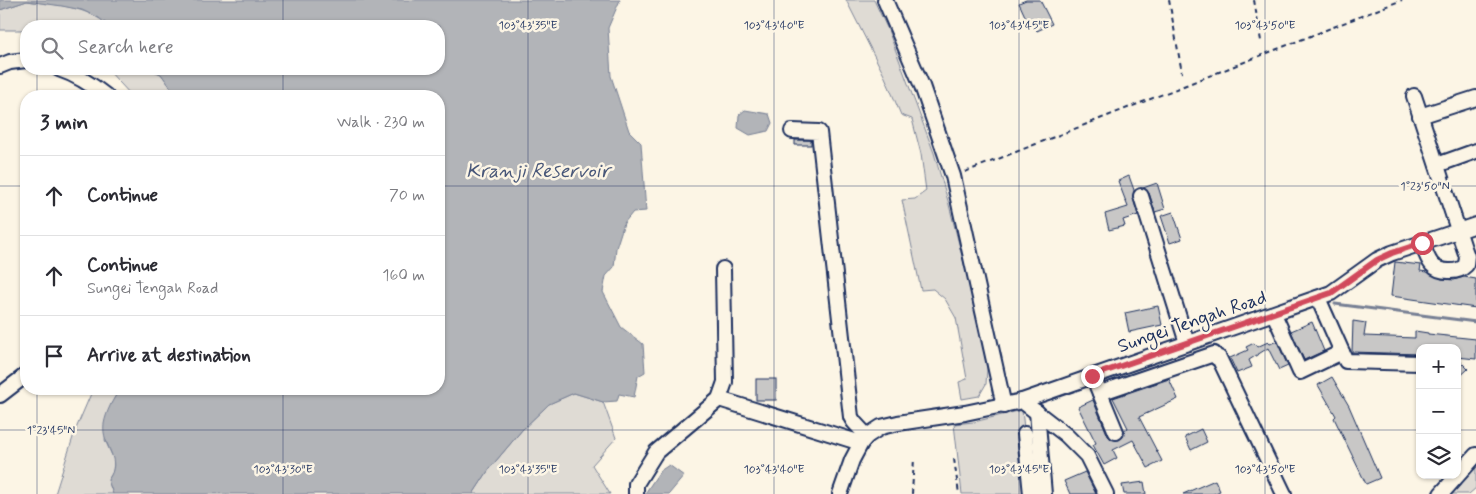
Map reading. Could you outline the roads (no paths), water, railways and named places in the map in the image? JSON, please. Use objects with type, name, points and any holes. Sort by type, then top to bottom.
[{"type":"street","points":[[885,0],[922,86],[953,176],[1004,406]]},
{"type":"street","points":[[0,66],[20,61]]},
{"type":"street","points":[[72,75],[93,85],[99,90]]},
{"type":"street","points":[[1414,96],[1458,231],[1467,261],[1466,265],[1461,270],[1435,268],[1429,261],[1422,243]]},
{"type":"street","points":[[1420,116],[1476,98]]},
{"type":"street","points":[[792,131],[819,132],[851,417],[864,440]]},
{"type":"street","points":[[1437,165],[1476,151]]},
{"type":"street","points":[[1141,196],[1187,343]]},
{"type":"street","name":"Sungei Tengah Road","points":[[864,440],[881,427],[1004,406],[1022,401],[1274,314],[1324,295],[1377,260],[1392,253],[1476,225]]},
{"type":"street","points":[[636,494],[636,484],[656,452],[719,398],[725,382],[726,368],[722,269]]},
{"type":"street","points":[[1324,295],[1346,361],[1416,363]]},
{"type":"street","points":[[1274,314],[1300,372],[1342,352]]},
{"type":"street","points":[[1100,393],[1214,354],[1216,358],[1219,358],[1284,494]]},
{"type":"street","points":[[1092,376],[1116,432]]},
{"type":"street","points":[[0,395],[20,380]]},
{"type":"street","points":[[719,398],[864,440]]},
{"type":"street","points":[[1022,401],[1066,435],[1087,456],[1106,494]]},
{"type":"street","points":[[1037,412],[1044,494]]},
{"type":"street","points":[[1025,434],[1032,494]]},
{"type":"street","points":[[840,494],[852,460],[864,440]]},
{"type":"street","points":[[1441,494],[1476,455]]},
{"type":"water","name":"Kranji Reservoir","points":[[0,0],[620,0],[608,28],[611,76],[629,131],[641,143],[646,211],[633,212],[624,223],[616,248],[614,267],[606,276],[603,292],[621,327],[643,344],[645,372],[638,376],[634,397],[619,394],[617,401],[603,402],[574,393],[549,404],[522,430],[490,468],[473,494],[113,494],[108,480],[114,465],[104,432],[104,424],[106,415],[116,395],[445,395],[445,90],[173,90],[162,75],[445,75],[445,20],[102,20],[82,10],[27,1],[0,10]]},
{"type":"water","points":[[745,110],[769,114],[772,123],[768,131],[750,135],[738,128],[739,115]]},
{"type":"water","points":[[669,465],[684,476],[669,494],[646,494],[660,471]]},
{"type":"waterway","points":[[1335,304],[1476,322]]}]
